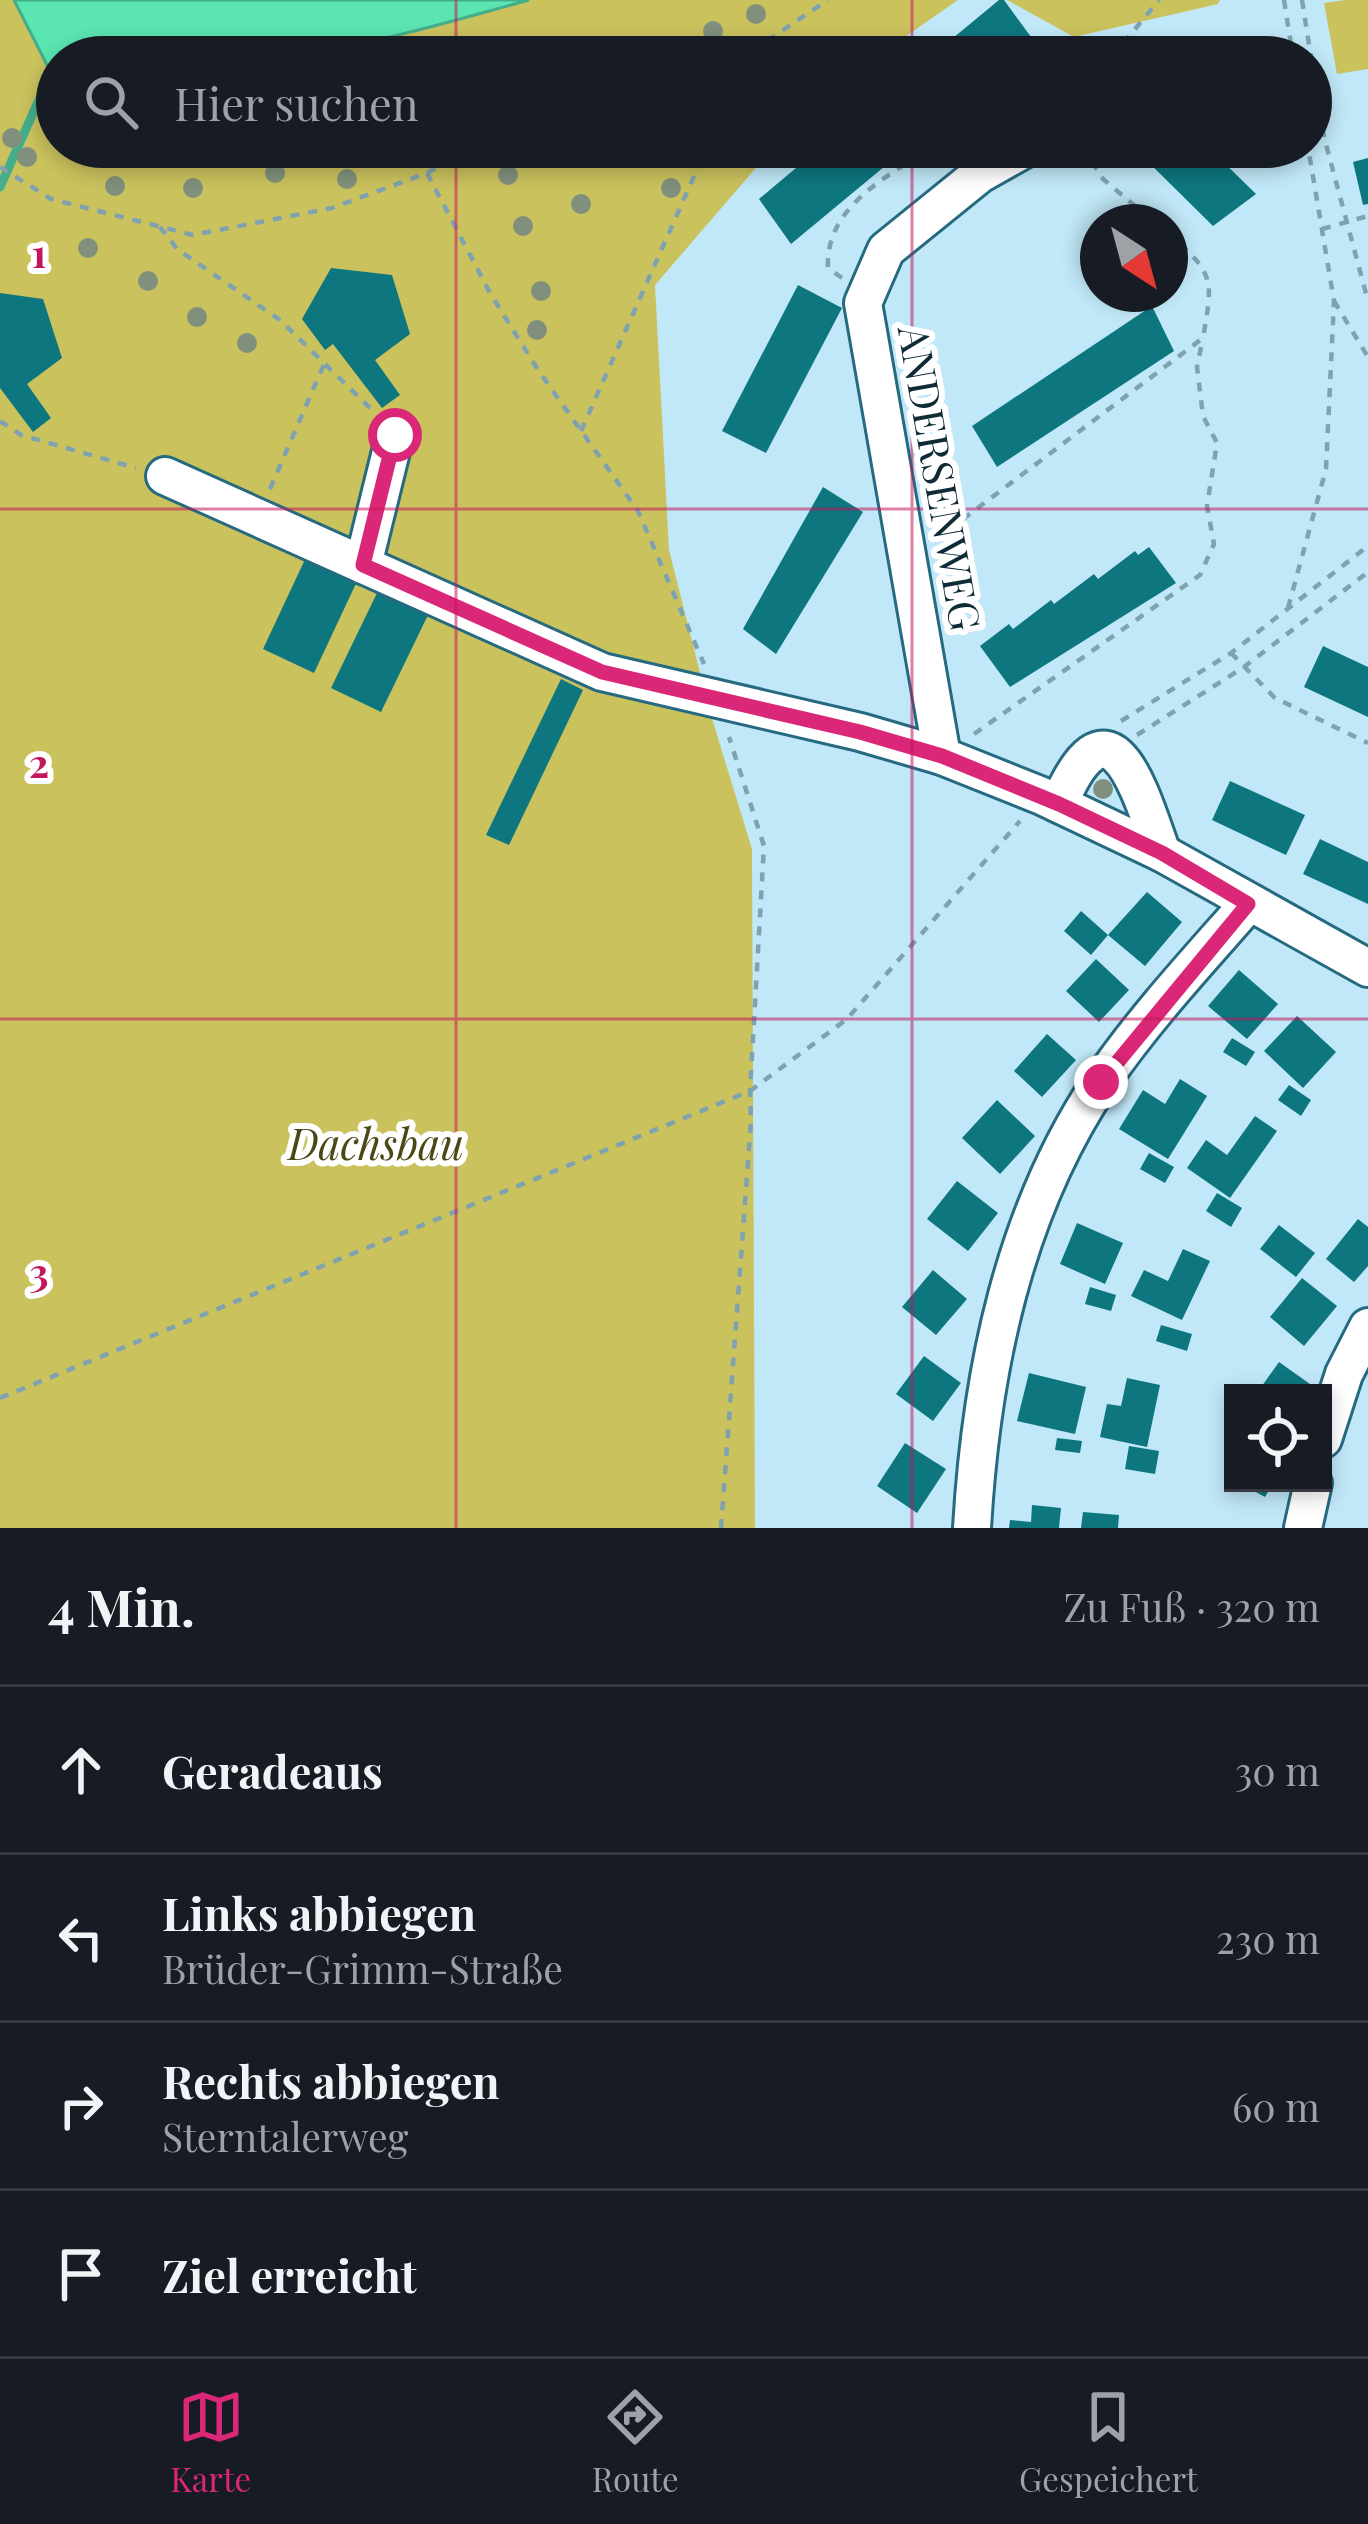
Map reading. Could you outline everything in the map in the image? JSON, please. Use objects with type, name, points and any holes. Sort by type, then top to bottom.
[{"type":"street","name":"ANDERSENWEG","points":[[942,756],[863,304],[886,250],[991,168]]},
{"type":"street","points":[[363,565],[395,435]]},
{"type":"street","points":[[165,476],[602,672],[942,756],[1051,800],[1162,853],[1368,968]]},
{"type":"street","points":[[1051,800],[1092,755],[1118,739],[1162,853]]},
{"type":"street","points":[[972,1528],[982,1408],[1012,1276],[1045,1184],[1101,1082],[1248,904]]},
{"type":"street","points":[[1332,1411],[1368,1327]]},
{"type":"street","points":[[1303,1528],[1311,1492]]},
{"type":"path","points":[[776,36],[828,0]]},
{"type":"path","points":[[1129,36],[1159,0]]},
{"type":"path","points":[[1284,0],[1290,36]]},
{"type":"path","points":[[1302,0],[1308,36]]},
{"type":"path","points":[[0,167],[51,199],[193,235],[309,212],[436,168]]},
{"type":"path","points":[[580,431],[698,168]]},
{"type":"path","points":[[870,288],[834,275],[828,268],[827,251],[852,205],[898,168]]},
{"type":"path","points":[[1096,168],[1133,204]]},
{"type":"path","points":[[1288,608],[1326,469],[1334,301],[1312,168]]},
{"type":"path","points":[[1331,168],[1368,301]]},
{"type":"path","points":[[427,173],[490,293],[638,511],[717,698],[764,846],[751,1121],[721,1528]]},
{"type":"path","points":[[1322,229],[1368,216]]},
{"type":"path","points":[[160,227],[177,249],[280,320],[395,435]]},
{"type":"path","points":[[942,756],[1200,575],[1214,544],[1207,506],[1217,443],[1203,416],[1197,367],[1209,279],[1188,251]]},
{"type":"path","points":[[1334,301],[1368,357]]},
{"type":"path","points":[[906,562],[1203,338]]},
{"type":"path","points":[[258,518],[325,362]]},
{"type":"path","points":[[0,422],[21,435],[165,476]]},
{"type":"path","points":[[1118,739],[1368,546]]},
{"type":"path","points":[[1118,739],[1139,732],[1244,667],[1368,572]]},
{"type":"path","points":[[1232,652],[1275,698],[1368,743]]},
{"type":"path","points":[[0,1398],[750,1091],[847,1019],[1051,800]]},
{"type":"green space","name":"Dachsbau","points":[[0,0],[14,0],[36,43],[36,168],[756,168],[655,285],[669,550],[710,712],[752,849],[755,1528],[0,1528]]},
{"type":"green space","points":[[529,0],[958,0],[906,36],[394,36]]},
{"type":"green space","points":[[1007,0],[1220,0],[1218,4],[1072,36]]},
{"type":"green space","points":[[1368,0],[1368,69],[1337,74],[1324,3]]},
{"type":"shaded area","points":[[14,0],[529,0],[393,36],[36,36],[36,43]]},
{"type":"building","points":[[1004,0],[1030,36],[955,36]]},
{"type":"building","points":[[1368,158],[1368,204],[1363,205],[1353,162]]},
{"type":"building","points":[[796,168],[883,168],[791,244],[759,199]]},
{"type":"building","points":[[1154,168],[1229,168],[1256,194],[1213,226]]},
{"type":"building","points":[[331,268],[392,275],[410,334],[375,360],[400,395],[382,408],[333,344],[325,350],[302,319]]},
{"type":"building","points":[[798,285],[842,308],[766,453],[722,431]]},
{"type":"building","points":[[0,293],[43,299],[62,358],[27,384],[51,418],[33,432],[0,388]]},
{"type":"building","points":[[1143,312],[1155,312],[1174,351],[997,467],[972,426]]},
{"type":"building","points":[[823,487],[863,512],[776,654],[743,629]]},
{"type":"building","points":[[1149,547],[1176,583],[1010,687],[980,646],[1009,624],[1013,629],[1051,600],[1054,604],[1094,574],[1098,579],[1135,551],[1138,555]]},
{"type":"building","points":[[308,553],[359,577],[314,673],[263,649]]},
{"type":"building","points":[[378,591],[428,615],[381,712],[331,688]]},
{"type":"building","points":[[1323,646],[1368,667],[1368,717],[1304,687]]},
{"type":"building","points":[[561,679],[583,690],[509,845],[486,835]]},
{"type":"building","points":[[1230,781],[1305,815],[1286,855],[1212,820]]},
{"type":"building","points":[[1320,839],[1368,862],[1368,904],[1303,874]]},
{"type":"building","points":[[1147,892],[1182,922],[1145,966],[1108,935]]},
{"type":"building","points":[[1081,911],[1108,935],[1091,955],[1064,931]]},
{"type":"building","points":[[1096,959],[1129,990],[1099,1022],[1066,991]]},
{"type":"building","points":[[1239,970],[1278,1004],[1247,1039],[1208,1006]]},
{"type":"building","points":[[1297,1016],[1336,1052],[1303,1088],[1264,1051]]},
{"type":"building","points":[[1047,1034],[1076,1060],[1042,1097],[1014,1071]]},
{"type":"building","points":[[1232,1038],[1255,1052],[1246,1066],[1223,1052]]},
{"type":"building","points":[[1180,1079],[1207,1096],[1168,1159],[1119,1129],[1143,1090],[1165,1104]]},
{"type":"building","points":[[1289,1085],[1311,1100],[1301,1116],[1278,1100]]},
{"type":"building","points":[[997,1100],[1035,1136],[1000,1174],[962,1138]]},
{"type":"building","points":[[1255,1116],[1277,1131],[1230,1198],[1187,1168],[1206,1140],[1227,1155]]},
{"type":"building","points":[[1149,1153],[1174,1167],[1165,1183],[1140,1169]]},
{"type":"building","points":[[957,1181],[998,1213],[968,1251],[927,1219]]},
{"type":"building","points":[[1217,1193],[1242,1208],[1231,1227],[1206,1211]]},
{"type":"building","points":[[1358,1219],[1368,1227],[1368,1266],[1354,1282],[1326,1259]]},
{"type":"building","points":[[1077,1223],[1123,1243],[1105,1284],[1060,1264]]},
{"type":"building","points":[[1279,1225],[1315,1253],[1296,1277],[1260,1249]]},
{"type":"building","points":[[1183,1249],[1210,1261],[1182,1320],[1131,1296],[1144,1270],[1168,1281]]},
{"type":"building","points":[[933,1270],[967,1299],[936,1335],[902,1307]]},
{"type":"building","points":[[1302,1278],[1337,1306],[1304,1346],[1270,1317]]},
{"type":"building","points":[[1090,1287],[1116,1295],[1111,1311],[1085,1304]]},
{"type":"building","points":[[1161,1325],[1192,1334],[1187,1351],[1156,1341]]},
{"type":"building","points":[[924,1356],[961,1383],[933,1421],[896,1394]]},
{"type":"building","points":[[1279,1362],[1310,1384],[1263,1384]]},
{"type":"building","points":[[1029,1373],[1086,1387],[1075,1434],[1017,1421]]},
{"type":"building","points":[[1127,1378],[1160,1385],[1147,1447],[1100,1437],[1107,1404],[1121,1406]]},
{"type":"building","points":[[1057,1438],[1082,1441],[1080,1453],[1055,1450]]},
{"type":"building","points":[[905,1443],[946,1469],[917,1513],[877,1486]]},
{"type":"building","points":[[1129,1446],[1159,1451],[1155,1474],[1125,1469]]},
{"type":"building","points":[[1032,1505],[1061,1508],[1059,1528],[1009,1528],[1010,1520],[1031,1522]]},
{"type":"building","points":[[1083,1512],[1119,1515],[1118,1528],[1081,1528]]},
{"type":"waterway","points":[[0,187],[36,107]]},
{"type":"route","points":[[395,435],[363,565],[602,672],[860,732],[942,756],[1162,853],[1248,904],[1101,1082]]}]
